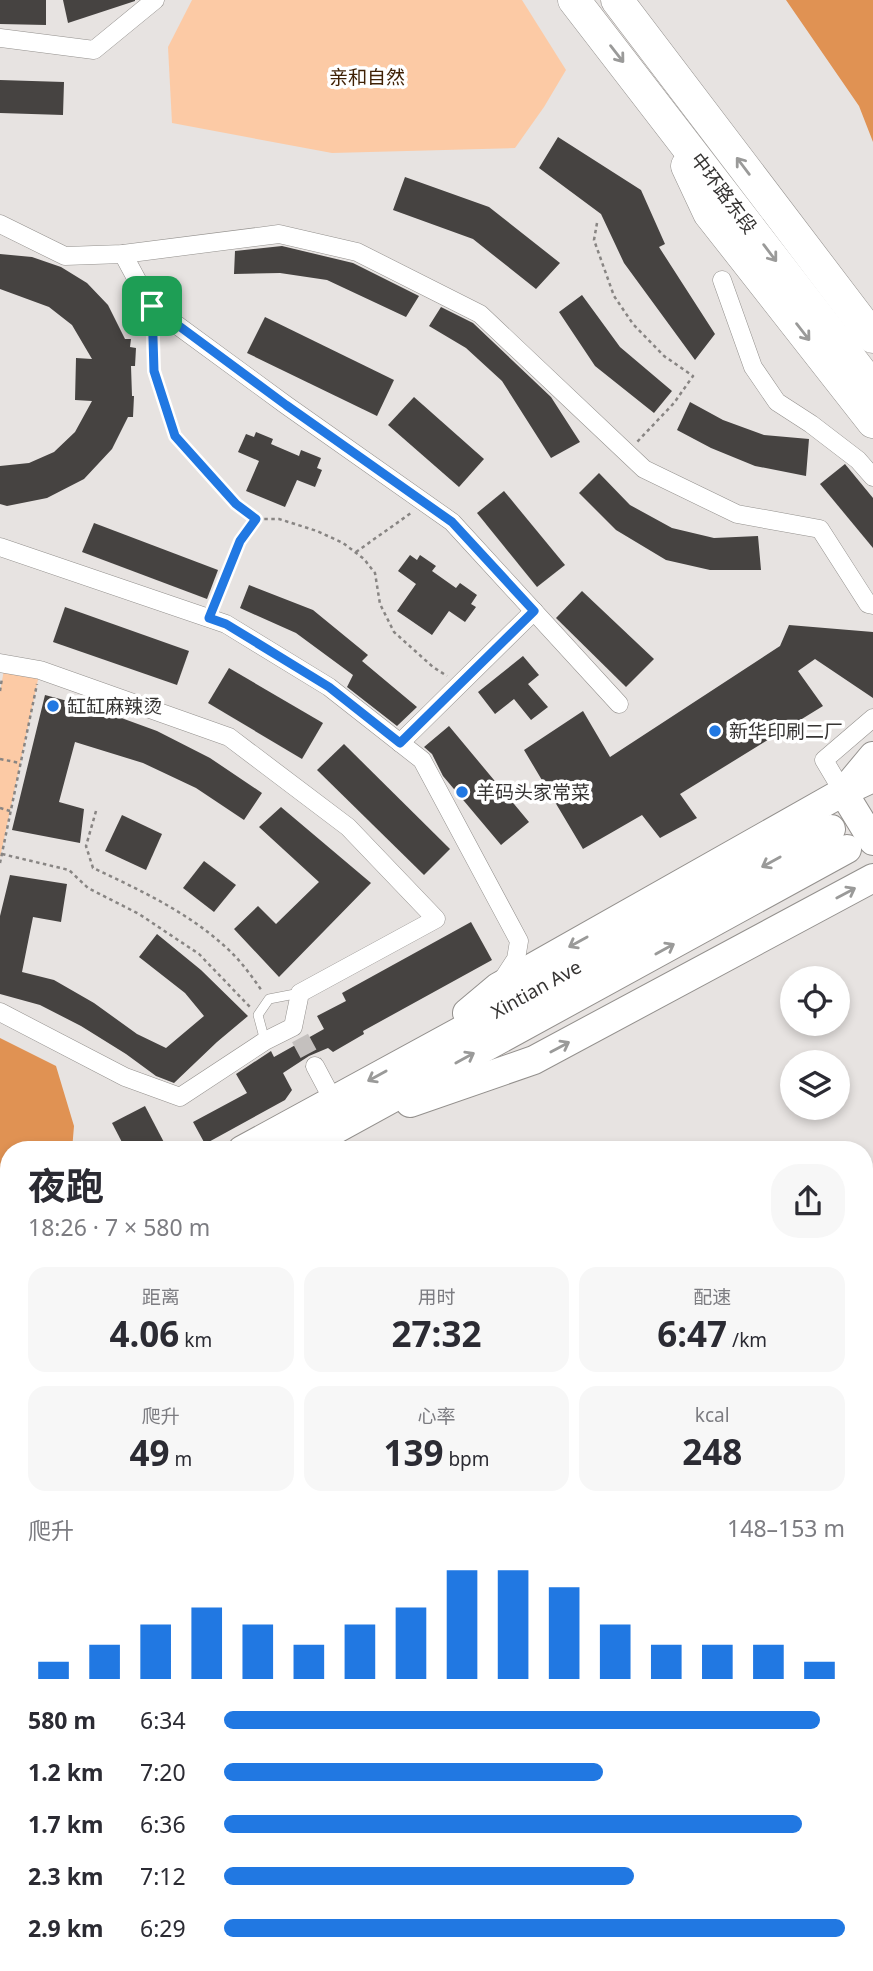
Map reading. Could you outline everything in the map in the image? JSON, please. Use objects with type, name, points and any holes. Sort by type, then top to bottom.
[{"type":"highway","name":"中环路东段","points":[[575,0],[873,388]]},
{"type":"highway","name":"中环路东段","points":[[617,0],[873,337]]},
{"type":"highway","points":[[662,111],[709,213],[873,422]]},
{"type":"main road","points":[[850,840],[843,792],[873,756]]},
{"type":"main road","points":[[424,1051],[498,987],[843,792],[873,779]]},
{"type":"main road","name":"Xintian Ave","points":[[258,1141],[424,1051],[850,840]]},
{"type":"main road","name":"Xintian Ave","points":[[314,1141],[850,840]]},
{"type":"main road","points":[[335,1129],[534,1060],[873,878]]},
{"type":"street","points":[[0,38],[94,50],[155,0]]},
{"type":"street","points":[[0,224],[65,256],[123,254],[279,234],[357,252],[481,314],[644,469],[737,514],[820,529],[868,604],[873,604]]},
{"type":"street","points":[[123,254],[152,306],[452,522],[619,704]]},
{"type":"street","points":[[722,280],[752,367],[777,402],[858,460],[873,477]]},
{"type":"street","points":[[0,547],[226,624],[329,687],[422,760],[519,941],[516,959],[498,987]]},
{"type":"street","points":[[400,743],[534,611]]},
{"type":"street","points":[[0,663],[40,670],[229,737],[348,827],[436,919],[300,993],[297,1032],[265,1041],[180,1097],[125,1077],[0,1012]]},
{"type":"street","points":[[843,792],[824,760],[873,718]]},
{"type":"street","points":[[315,1066],[333,1100]]},
{"type":"lane","points":[[265,1041],[258,1015],[269,999],[300,993]]},
{"type":"path","points":[[597,223],[594,240],[614,296],[633,324],[681,370],[692,376],[674,403],[627,453]]},
{"type":"path","points":[[152,306],[154,371],[175,436],[236,504],[256,519],[279,519],[317,531],[355,552],[375,573],[380,604],[394,632],[433,667],[460,685]]},
{"type":"path","points":[[355,552],[425,503]]},
{"type":"path","points":[[209,618],[240,541],[256,519]]},
{"type":"path","points":[[0,863],[40,670]]},
{"type":"path","points":[[0,759],[20,763]]},
{"type":"path","points":[[0,808],[10,811]]},
{"type":"path","points":[[96,811],[86,846],[93,868],[138,889],[195,921],[233,954],[269,999]]},
{"type":"path","points":[[0,836],[5,837]]},
{"type":"path","points":[[1,854],[69,870],[88,888],[139,915],[200,954],[258,1015]]},
{"type":"green space","name":"亲和自然","points":[[192,0],[522,0],[566,70],[515,148],[332,153],[172,123],[168,47]]},
{"type":"green space","points":[[5,664],[40,670],[0,858],[0,692]]},
{"type":"shaded area","points":[[786,0],[873,0],[873,142],[859,106]]},
{"type":"shaded area","points":[[0,1038],[56,1066],[74,1126],[73,1141],[0,1141]]},
{"type":"building","points":[[0,0],[46,0],[46,25],[0,24]]},
{"type":"building","points":[[63,0],[135,0],[135,1],[68,23]]},
{"type":"building","points":[[0,80],[64,82],[63,115],[0,113]]},
{"type":"building","points":[[558,137],[641,190],[665,244],[659,247],[715,334],[695,360],[624,263],[601,214],[539,168]]},
{"type":"building","points":[[405,177],[489,207],[560,263],[536,289],[473,239],[393,210]]},
{"type":"building","points":[[282,246],[353,263],[419,296],[406,317],[327,280],[280,273],[234,274],[235,251]]},
{"type":"building","points":[[0,254],[32,257],[61,267],[87,283],[108,305],[125,339],[131,339],[130,347],[136,348],[135,366],[131,366],[133,417],[128,417],[112,449],[84,479],[47,498],[7,506],[0,504],[0,466],[29,463],[54,452],[75,432],[92,401],[75,400],[76,358],[92,359],[72,325],[49,307],[0,289]]},
{"type":"building","points":[[582,295],[620,347],[672,391],[654,413],[595,366],[559,312]]},
{"type":"building","points":[[441,307],[473,323],[551,397],[580,442],[551,458],[502,381],[466,348],[429,326]]},
{"type":"building","points":[[265,317],[394,380],[377,416],[247,353]]},
{"type":"building","points":[[414,397],[484,459],[459,487],[388,425]]},
{"type":"building","points":[[690,402],[723,420],[764,435],[809,439],[806,476],[755,466],[677,430]]},
{"type":"building","points":[[256,432],[273,439],[271,444],[299,456],[301,450],[321,458],[317,468],[322,470],[315,487],[297,480],[285,507],[246,491],[259,461],[238,452],[246,434],[254,437]]},
{"type":"building","points":[[845,464],[873,498],[873,548],[820,484]]},
{"type":"building","points":[[599,473],[630,505],[672,528],[714,538],[758,536],[761,570],[710,570],[666,560],[616,530],[579,493]]},
{"type":"building","points":[[504,491],[565,565],[537,587],[477,513]]},
{"type":"building","points":[[94,523],[218,570],[207,599],[82,552]]},
{"type":"building","points":[[410,555],[417,560],[420,555],[436,566],[432,571],[456,588],[460,583],[477,595],[471,604],[476,607],[465,622],[449,611],[432,635],[397,611],[416,584],[398,571]]},
{"type":"building","points":[[249,585],[313,610],[368,655],[362,661],[417,707],[397,726],[347,687],[353,675],[296,633],[240,608]]},
{"type":"building","points":[[582,591],[654,659],[626,687],[556,618]]},
{"type":"building","points":[[65,607],[189,651],[177,685],[53,642]]},
{"type":"building","points":[[789,625],[873,632],[873,698],[815,659],[798,671],[823,706],[680,794],[697,818],[660,838],[642,815],[583,849],[524,750],[583,711],[610,757],[780,646]]},
{"type":"building","points":[[523,656],[539,675],[528,684],[548,707],[531,720],[514,699],[495,714],[478,692]]},
{"type":"building","points":[[229,668],[323,723],[302,759],[208,703]]},
{"type":"building","points":[[45,695],[94,708],[157,731],[210,758],[262,793],[244,820],[196,788],[143,763],[75,742],[59,802],[84,809],[80,843],[12,830]]},
{"type":"building","points":[[449,726],[529,822],[501,845],[443,776],[432,754],[424,747]]},
{"type":"building","points":[[344,744],[450,849],[424,875],[317,770]]},
{"type":"building","points":[[281,807],[371,883],[279,977],[234,929],[258,906],[276,924],[319,882],[259,827]]},
{"type":"building","points":[[122,815],[162,834],[146,870],[105,851]]},
{"type":"building","points":[[204,861],[236,885],[214,912],[183,888]]},
{"type":"building","points":[[10,875],[67,884],[61,922],[33,917],[22,972],[54,980],[94,1003],[137,1034],[166,1048],[204,1016],[185,993],[139,957],[157,934],[201,970],[248,1016],[174,1083],[156,1076],[81,1026],[40,1005],[0,994],[0,916]]},
{"type":"building","points":[[471,922],[492,960],[363,1031],[364,1034],[333,1052],[328,1048],[309,1056],[283,1073],[292,1090],[285,1100],[210,1141],[203,1141],[193,1122],[247,1093],[236,1074],[271,1051],[274,1057],[324,1029],[317,1016],[346,1001],[342,993]]},
{"type":"building","points":[[145,1106],[163,1141],[121,1141],[112,1123]]},
{"type":"tunnel","points":[[300,1038],[315,1066]]},
{"type":"place","name":"缸缸麻辣烫","points":[[53,706]]},
{"type":"place","name":"新华印刷二厂","points":[[715,731]]},
{"type":"place","name":"羊码头家常菜","points":[[462,792]]},
{"type":"route","points":[[152,306],[452,522],[534,611],[400,743],[329,687],[226,624],[209,618],[240,541],[256,519],[236,504],[175,436],[154,371],[152,306]]}]
